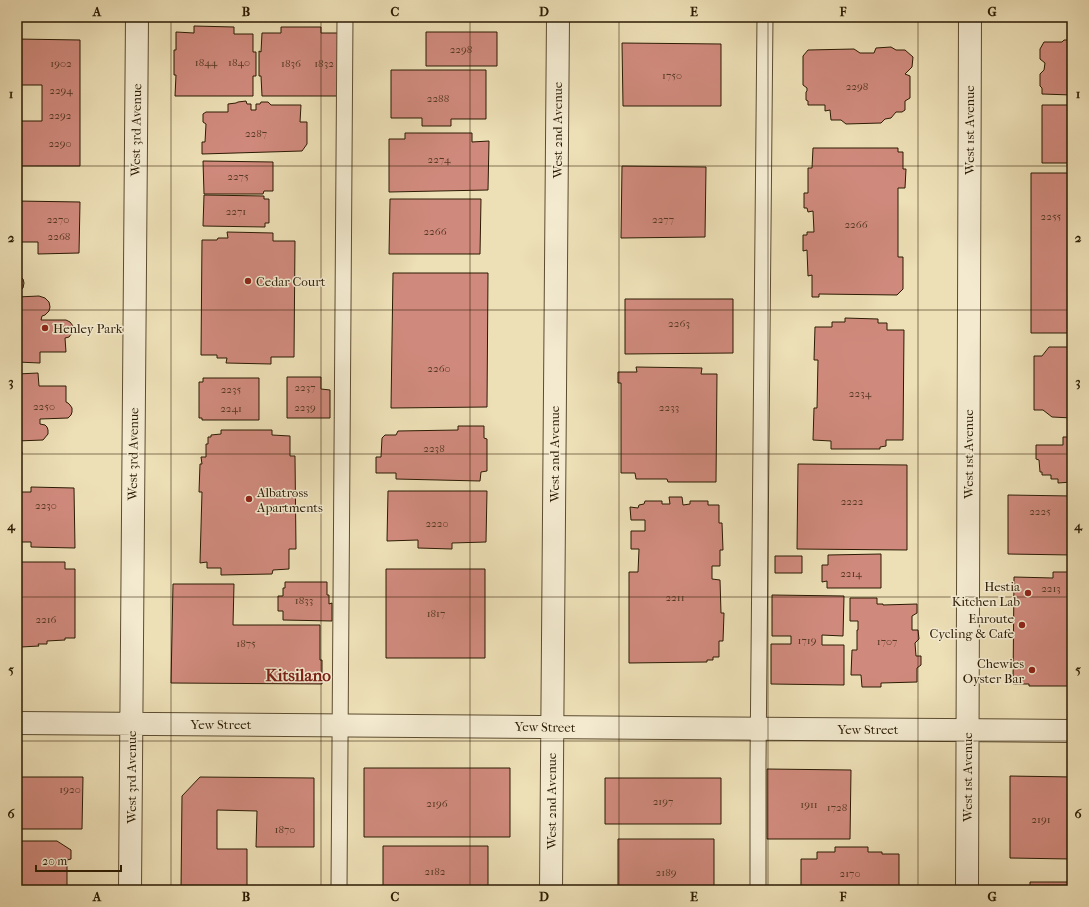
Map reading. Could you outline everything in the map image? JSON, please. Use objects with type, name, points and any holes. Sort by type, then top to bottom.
[{"type":"street","name":"West 3rd Avenue","points":[[130,890],[137,17]]},
{"type":"street","name":"West 2nd Avenue","points":[[551,890],[558,17]]},
{"type":"street","name":"West 1st Avenue","points":[[967,890],[970,17]]},
{"type":"street","name":"Yew Street","points":[[17,723],[1072,731]]},
{"type":"lane","points":[[339,890],[345,17]]},
{"type":"lane","points":[[758,890],[765,17]]},
{"type":"building","points":[[194,26],[234,27],[234,34],[253,34],[253,52],[256,52],[256,76],[253,76],[253,96],[175,96],[176,75],[174,75],[174,50],[176,50],[176,32],[194,33]]},
{"type":"building","points":[[281,27],[321,27],[321,33],[340,33],[338,96],[262,96],[261,76],[259,76],[259,51],[261,52],[262,33],[281,33]]},
{"type":"building","points":[[426,32],[497,32],[497,66],[426,66]]},
{"type":"building","points":[[17,39],[80,40],[80,166],[17,166],[17,121],[42,121],[42,85],[17,85]]},
{"type":"building","points":[[1064,40],[1070,40],[1072,43],[1072,95],[1042,94],[1040,74],[1044,70],[1045,63],[1040,59],[1040,49],[1044,42],[1062,42]]},
{"type":"building","points":[[622,43],[721,44],[721,106],[623,106]]},
{"type":"building","points":[[891,47],[896,50],[905,50],[913,57],[912,67],[905,74],[910,76],[910,98],[905,101],[905,110],[902,112],[896,112],[891,118],[885,119],[881,123],[846,124],[841,120],[831,120],[830,110],[825,111],[825,105],[808,105],[808,101],[806,100],[807,88],[803,85],[803,56],[808,50],[854,49],[860,53],[874,53],[876,48]]},
{"type":"building","points":[[391,70],[486,70],[486,119],[451,119],[451,126],[422,126],[422,118],[391,118]]},
{"type":"building","points":[[246,101],[247,104],[251,104],[251,110],[256,110],[256,104],[260,104],[261,102],[268,102],[271,105],[301,105],[300,122],[307,122],[307,144],[302,151],[202,154],[202,142],[205,142],[206,124],[203,122],[203,114],[206,112],[228,112],[228,104]]},
{"type":"building","points":[[1042,105],[1072,105],[1072,163],[1042,163]]},
{"type":"building","points":[[405,133],[472,133],[472,142],[489,141],[488,190],[389,192],[389,139],[405,139]]},
{"type":"building","points":[[813,148],[898,148],[898,152],[903,152],[903,169],[906,169],[905,188],[898,188],[898,257],[903,257],[903,289],[897,295],[819,294],[819,297],[812,297],[812,275],[808,276],[807,250],[803,251],[803,235],[807,235],[807,232],[814,232],[813,211],[808,212],[807,208],[804,208],[804,193],[808,193],[808,168],[812,168]]},
{"type":"building","points":[[203,161],[273,162],[273,191],[264,191],[263,194],[204,194]]},
{"type":"building","points":[[622,166],[706,167],[705,237],[621,238]]},
{"type":"building","points":[[1031,173],[1072,173],[1072,333],[1031,333]]},
{"type":"building","points":[[204,195],[264,196],[264,199],[269,199],[269,223],[265,223],[265,227],[203,226]]},
{"type":"building","points":[[390,199],[481,199],[480,254],[389,254]]},
{"type":"building","points":[[17,201],[80,202],[79,253],[38,254],[38,242],[17,242]]},
{"type":"building","name":"Cedar Court","points":[[227,232],[273,233],[273,241],[295,241],[294,357],[271,357],[271,364],[226,363],[227,358],[217,358],[217,355],[201,355],[202,240],[228,238]]},
{"type":"building","points":[[393,273],[488,273],[487,407],[391,408]]},
{"type":"building","points":[[17,275],[23,279],[24,283],[23,288],[17,293]]},
{"type":"building","name":"Henley Park","points":[[39,296],[45,298],[49,302],[50,307],[49,311],[42,316],[41,320],[66,320],[73,326],[72,333],[69,337],[65,338],[66,352],[40,352],[40,363],[17,362],[17,297]]},
{"type":"building","points":[[625,299],[733,299],[733,353],[625,354]]},
{"type":"building","points":[[845,318],[878,319],[878,323],[887,323],[887,330],[904,330],[903,440],[886,440],[886,446],[880,447],[880,449],[831,449],[831,441],[813,440],[814,408],[817,408],[818,360],[814,360],[815,327],[832,327],[832,322],[845,322]]},
{"type":"building","points":[[1049,347],[1072,347],[1072,418],[1052,417],[1043,410],[1034,410],[1034,356],[1042,356]]},
{"type":"building","points":[[636,367],[702,368],[701,374],[717,374],[716,482],[668,482],[667,479],[636,479],[635,473],[621,473],[621,383],[618,383],[618,372],[637,372]]},
{"type":"building","points":[[38,373],[39,386],[66,386],[66,402],[72,408],[72,412],[68,418],[40,419],[40,424],[45,425],[48,430],[48,434],[43,440],[17,441],[17,374]]},
{"type":"building","points":[[287,377],[321,377],[321,389],[330,390],[330,418],[287,418]]},
{"type":"building","points":[[203,378],[259,378],[259,420],[202,420],[202,418],[199,418],[199,382],[203,382]]},
{"type":"building","points":[[458,426],[484,426],[484,438],[487,439],[487,471],[481,472],[480,481],[396,479],[396,473],[376,473],[376,457],[381,457],[382,438],[385,435],[396,435],[398,431],[458,430]]},
{"type":"building","name":"Albatross Apartments","points":[[221,430],[272,430],[272,435],[290,436],[290,456],[295,456],[296,549],[289,549],[289,569],[273,570],[272,574],[221,575],[221,568],[207,568],[207,562],[200,563],[202,492],[199,492],[200,464],[202,464],[201,457],[206,457],[206,444],[208,444],[208,437],[211,437],[211,435],[221,434]]},
{"type":"building","points":[[1063,437],[1072,437],[1072,482],[1058,483],[1058,479],[1051,479],[1051,475],[1042,475],[1042,472],[1040,472],[1039,460],[1036,459],[1036,445],[1063,445]]},
{"type":"building","points":[[17,447],[22,452],[21,460],[17,462]]},
{"type":"building","points":[[798,464],[907,465],[907,550],[797,549]]},
{"type":"building","points":[[31,487],[74,488],[75,548],[31,547],[31,542],[17,542],[17,492],[31,492]]},
{"type":"building","points":[[388,491],[487,491],[486,542],[452,543],[452,549],[418,548],[418,540],[387,541]]},
{"type":"building","points":[[1008,495],[1072,496],[1072,555],[1008,554]]},
{"type":"building","points":[[669,497],[682,497],[683,505],[690,504],[690,501],[708,501],[708,505],[719,505],[719,523],[722,523],[723,550],[720,550],[720,566],[712,566],[712,579],[720,580],[721,613],[724,613],[723,641],[719,641],[719,657],[713,657],[713,660],[707,660],[707,662],[629,663],[629,572],[638,572],[639,549],[631,549],[631,531],[645,531],[645,520],[631,520],[630,507],[638,508],[639,505],[644,504],[645,501],[662,501],[662,504],[670,504]]},
{"type":"building","points":[[881,554],[881,588],[827,588],[827,581],[822,582],[822,565],[828,565],[828,555]]},
{"type":"building","points":[[775,556],[802,556],[802,573],[775,573]]},
{"type":"building","points":[[17,562],[65,562],[65,569],[75,569],[75,638],[47,641],[47,644],[21,647],[21,650],[17,650],[17,600],[20,599],[20,596],[17,597]]},
{"type":"building","points":[[386,569],[485,569],[485,658],[386,658]]},
{"type":"building","points":[[1053,572],[1072,572],[1072,686],[1029,686],[1029,684],[1013,684],[1014,577],[1053,578]]},
{"type":"building","points":[[285,582],[327,582],[329,604],[332,603],[332,621],[283,620],[283,611],[278,611],[278,596],[283,596]]},
{"type":"building","points":[[173,584],[234,584],[233,625],[320,625],[322,684],[171,683]]},
{"type":"building","points":[[772,595],[844,596],[843,636],[822,635],[822,645],[844,645],[844,685],[771,684],[771,644],[791,644],[791,636],[772,636]]},
{"type":"building","points":[[850,598],[877,598],[877,604],[883,605],[917,604],[917,613],[912,616],[912,630],[918,630],[919,639],[915,643],[916,656],[921,656],[921,665],[917,668],[917,682],[881,683],[881,687],[862,687],[861,675],[851,675],[852,650],[857,650],[858,621],[850,621]]},
{"type":"building","points":[[364,768],[510,768],[510,837],[364,837]]},
{"type":"building","points":[[767,769],[851,770],[850,839],[767,839]]},
{"type":"building","points":[[1010,776],[1072,777],[1071,859],[1010,858]]},
{"type":"building","points":[[17,777],[83,777],[82,829],[17,829]]},
{"type":"building","points":[[200,777],[314,778],[314,847],[256,847],[257,811],[217,810],[217,849],[247,849],[247,890],[181,890],[182,796]]},
{"type":"building","points":[[605,778],[721,778],[721,824],[605,824]]},
{"type":"building","points":[[618,839],[714,839],[714,890],[618,890]]},
{"type":"building","points":[[17,841],[57,841],[71,850],[71,859],[67,860],[67,890],[17,890]]},
{"type":"building","points":[[383,846],[488,846],[488,890],[383,890]]},
{"type":"building","points":[[835,847],[868,847],[868,852],[899,854],[899,890],[806,890],[806,886],[801,886],[801,859],[817,859],[817,852],[835,852]]},
{"type":"building","points":[[1030,882],[1072,882],[1072,890],[1030,890]]},
{"type":"place","name":"Cedar Court","points":[[248,281]]},
{"type":"place","name":"Henley Park","points":[[45,328]]},
{"type":"place","name":"Albatross Apartments","points":[[249,499]]},
{"type":"place","name":"Hestia Kitchen Lab","points":[[1028,593]]},
{"type":"place","name":"Enroute Cycling & Cafe","points":[[1022,625]]},
{"type":"place","name":"Chewies Oyster Bar","points":[[1032,670]]},
{"type":"district","name":"Kitsilano","points":[[298,675]]}]
